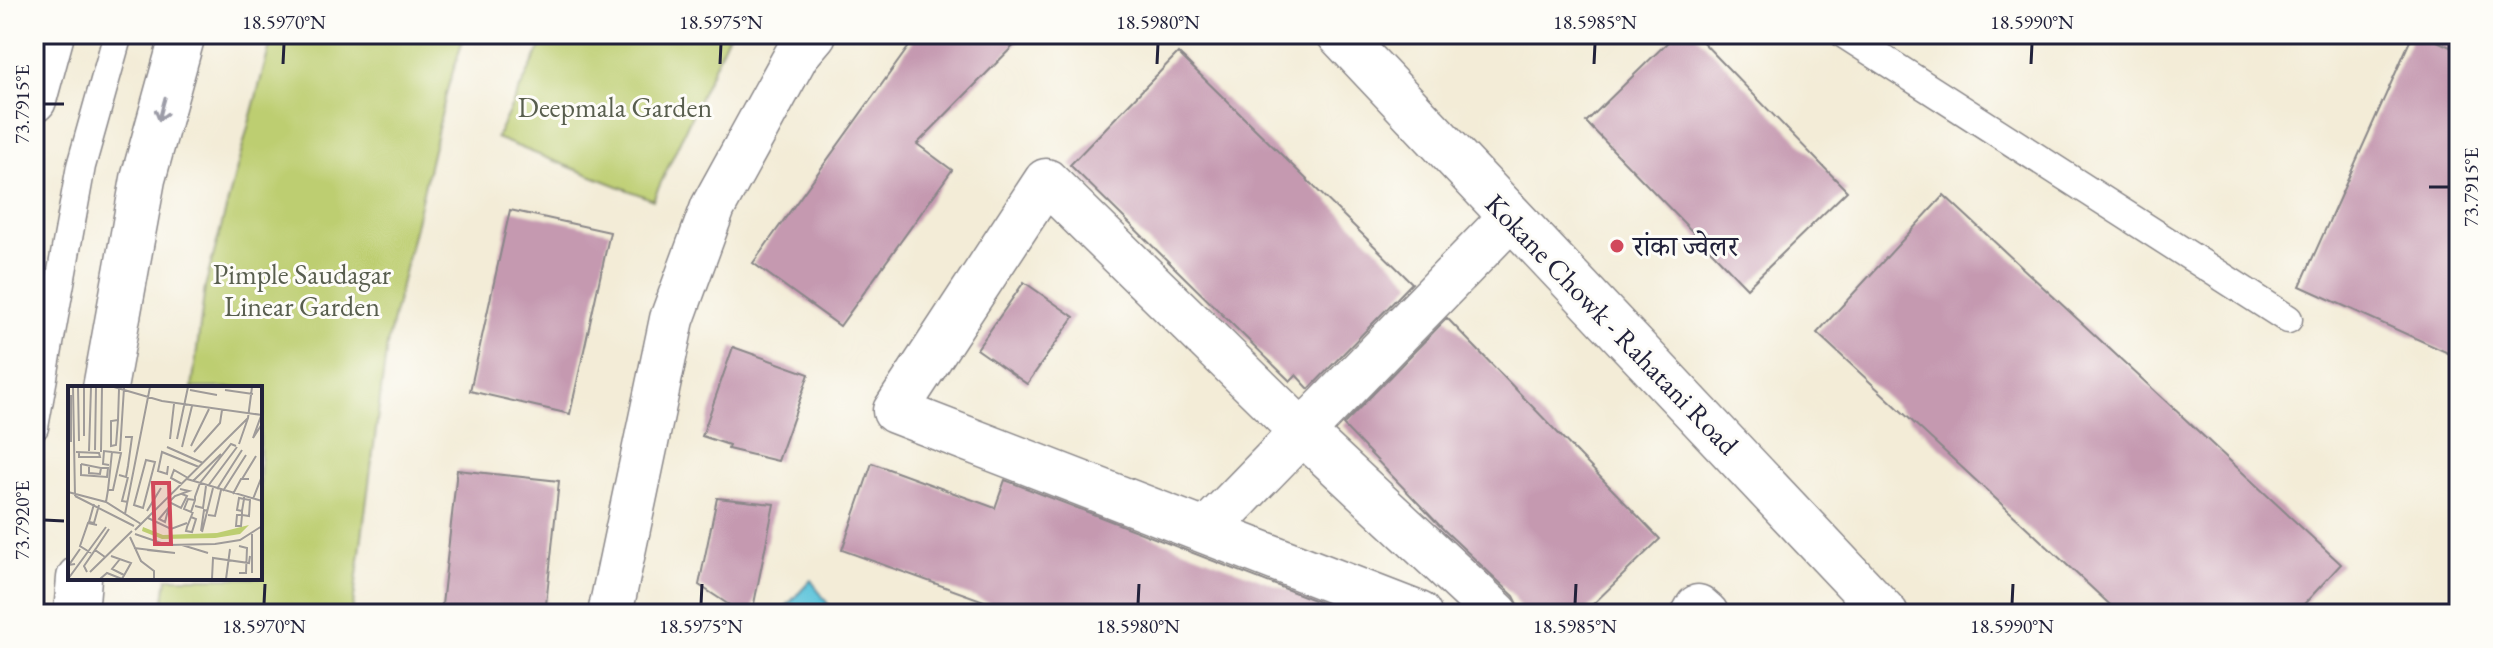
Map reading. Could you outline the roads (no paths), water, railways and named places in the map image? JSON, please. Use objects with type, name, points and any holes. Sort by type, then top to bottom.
[{"type":"street","points":[[34,100],[52,34]]},
{"type":"street","points":[[105,386],[143,179],[183,34]]},
{"type":"street","points":[[610,614],[672,319],[713,207],[797,54],[814,34]]},
{"type":"street","name":"Kokane Chowk - Rahatani Road","points":[[1339,34],[1886,614]]},
{"type":"street","points":[[1419,614],[895,411],[1046,181],[1302,432],[1497,614]]},
{"type":"street","points":[[1206,531],[1510,218]]},
{"type":"street","points":[[76,614],[79,580]]},
{"type":"street","points":[[1694,614],[1698,607],[1706,614]]},
{"type":"lane","points":[[34,427],[81,166],[118,34]]},
{"type":"lane","points":[[1844,34],[2288,319]]},
{"type":"water","points":[[811,580],[835,614],[779,614]]},
{"type":"place","name":"रांका ज्वेलर","points":[[1617,246]]},
{"type":"park label","name":"Deepmala Garden","points":[[615,107]]},
{"type":"park label","name":"Pimple Saudagar Linear Garden","points":[[302,290]]}]
